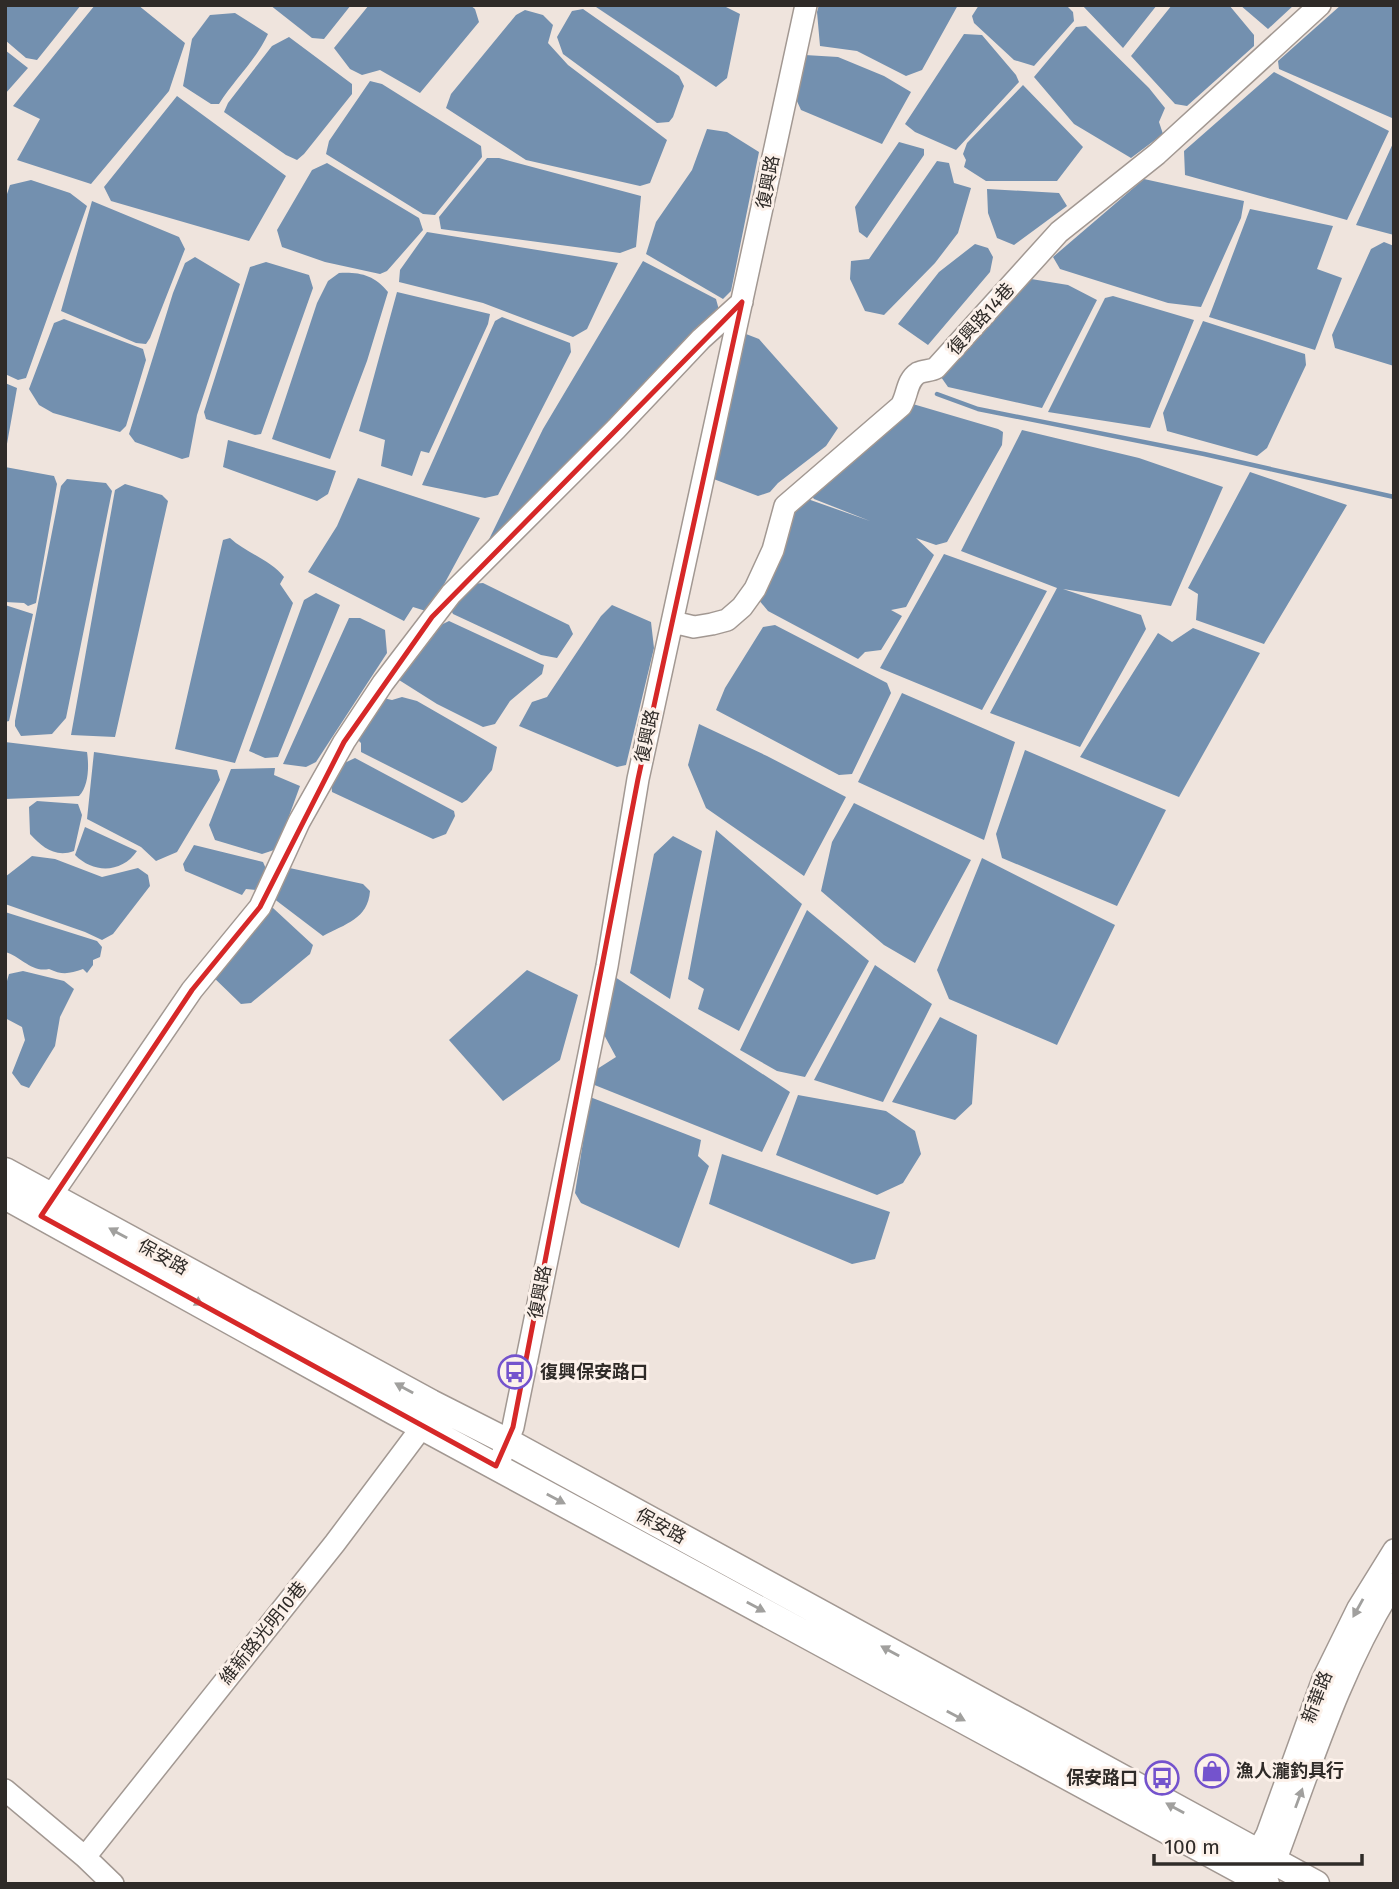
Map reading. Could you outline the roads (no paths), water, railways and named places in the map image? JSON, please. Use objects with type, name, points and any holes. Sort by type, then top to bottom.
[{"type":"main road","name":"保安路","points":[[5,1171],[46,1206],[426,1415],[496,1466],[1259,1874],[1316,1884]]},
{"type":"main road","name":"保安路","points":[[5,1196],[46,1206]]},
{"type":"main road","name":"保安路","points":[[426,1415],[508,1442],[1259,1874]]},
{"type":"street","name":"復興路","points":[[496,1466],[513,1426],[607,966],[638,779],[806,5]]},
{"type":"street","name":"復興路14巷","points":[[673,622],[694,627],[712,624],[727,620],[741,607],[755,589],[773,550],[785,506],[901,405],[906,399],[910,382],[919,373],[936,368],[1059,232],[1157,154],[1320,5]]},
{"type":"street","points":[[46,1206],[192,990],[260,907],[299,822],[344,742],[432,617],[451,594],[616,429],[701,339],[742,302]]},
{"type":"street","name":"維新路光明10巷","points":[[85,1857],[335,1544],[426,1415]]},
{"type":"street","name":"新華路","points":[[1259,1874],[1267,1834],[1323,1679],[1358,1608],[1394,1550]]},
{"type":"street","name":"新華路","points":[[1259,1874],[1339,1685],[1373,1616],[1394,1584]]},
{"type":"street","points":[[5,1790],[113,1884]]},
{"type":"water","points":[[5,5],[81,5],[37,60],[26,58],[5,40]]},
{"type":"water","points":[[95,5],[138,5],[185,43],[169,91],[91,184],[17,160],[40,119],[13,106]]},
{"type":"water","points":[[270,5],[351,5],[324,39],[312,38]]},
{"type":"water","points":[[369,5],[470,5],[475,9],[479,22],[420,93],[380,70],[362,75],[350,69],[334,48]]},
{"type":"water","points":[[593,5],[722,5],[740,14],[727,78],[716,87]]},
{"type":"water","points":[[819,5],[958,5],[922,70],[906,76],[857,51],[820,46],[817,12]]},
{"type":"water","points":[[979,5],[1066,5],[1073,12],[1074,21],[1034,66],[1014,60],[974,23],[972,16]]},
{"type":"water","points":[[1082,5],[1157,5],[1123,48]]},
{"type":"water","points":[[1172,5],[1229,5],[1254,35],[1254,46],[1187,106],[1175,104],[1131,56]]},
{"type":"water","points":[[1240,5],[1294,5],[1268,29]]},
{"type":"water","points":[[1341,5],[1394,5],[1392,118],[1279,69],[1278,61]]},
{"type":"water","points":[[583,9],[679,76],[684,86],[669,122],[657,123],[563,54],[557,37],[572,11]]},
{"type":"water","points":[[525,10],[543,15],[553,25],[548,43],[568,65],[667,140],[650,183],[640,186],[526,160],[446,108],[451,94],[516,15]]},
{"type":"water","points":[[235,13],[268,34],[219,104],[211,104],[183,86],[192,39],[210,15]]},
{"type":"water","points":[[1086,26],[1149,88],[1165,108],[1159,122],[1163,134],[1131,158],[1074,124],[1034,77],[1076,27]]},
{"type":"water","points":[[964,34],[982,35],[1019,82],[956,150],[915,132],[905,124]]},
{"type":"water","points":[[289,37],[352,84],[352,94],[297,160],[224,112],[272,46]]},
{"type":"water","points":[[5,50],[28,68],[5,94]]},
{"type":"water","points":[[805,55],[838,57],[884,76],[911,92],[882,144],[801,110],[796,99]]},
{"type":"water","points":[[1274,72],[1389,131],[1347,220],[1185,175],[1184,151]]},
{"type":"water","points":[[370,81],[382,84],[481,146],[482,157],[435,215],[423,214],[326,154],[329,141]]},
{"type":"water","points":[[1023,85],[1083,147],[1057,181],[986,181],[964,167],[966,160],[963,154],[967,143]]},
{"type":"water","points":[[177,96],[286,176],[249,241],[111,201],[104,187]]},
{"type":"water","points":[[707,129],[727,132],[759,152],[731,291],[723,299],[646,254],[656,222],[692,170]]},
{"type":"water","points":[[1394,141],[1394,235],[1356,225]]},
{"type":"water","points":[[899,142],[924,149],[924,155],[867,238],[859,232],[855,207]]},
{"type":"water","points":[[487,158],[499,158],[641,196],[636,247],[620,253],[441,229],[439,217]]},
{"type":"water","points":[[937,161],[949,163],[954,183],[971,188],[958,233],[935,263],[884,315],[865,311],[850,279],[851,261],[869,259]]},
{"type":"water","points":[[327,163],[419,218],[423,230],[387,271],[380,274],[325,262],[282,247],[277,230],[312,170]]},
{"type":"water","points":[[1144,179],[1244,201],[1241,218],[1201,307],[1168,303],[1060,269],[1053,257]]},
{"type":"water","points":[[31,180],[70,193],[87,206],[26,378],[18,380],[5,374],[5,200],[10,185]]},
{"type":"water","points":[[987,189],[1059,193],[1067,206],[1014,245],[997,238],[988,213]]},
{"type":"water","points":[[92,201],[179,237],[185,249],[146,344],[136,343],[61,311]]},
{"type":"water","points":[[1250,209],[1333,226],[1317,269],[1342,278],[1315,350],[1209,317]]},
{"type":"water","points":[[427,232],[618,263],[587,329],[573,337],[483,303],[399,282],[400,270]]},
{"type":"water","points":[[1384,242],[1394,246],[1394,366],[1335,348],[1332,335],[1371,249]]},
{"type":"water","points":[[975,244],[988,248],[993,257],[990,272],[928,345],[898,324],[939,272]]},
{"type":"water","points":[[195,257],[240,284],[197,415],[189,457],[182,459],[135,442],[129,434],[173,293],[185,263]]},
{"type":"water","points":[[643,261],[716,299],[719,310],[474,570],[543,429]]},
{"type":"water","points":[[266,262],[309,275],[313,288],[261,434],[255,435],[206,419],[204,412],[250,267]]},
{"type":"water","points":[[339,273],[366,276],[388,292],[367,361],[330,459],[272,439],[317,303],[328,281]]},
{"type":"water","points":[[1025,278],[1068,285],[1097,300],[1042,408],[948,387],[941,377]]},
{"type":"water","points":[[397,292],[490,314],[488,324],[429,453],[421,451],[412,476],[381,466],[385,440],[359,431]]},
{"type":"water","points":[[1113,296],[1194,320],[1150,428],[1048,412],[1105,298]]},
{"type":"water","points":[[502,317],[570,343],[571,352],[498,495],[485,498],[422,485],[495,321]]},
{"type":"water","points":[[64,319],[143,349],[146,360],[126,426],[120,432],[53,413],[39,405],[29,389],[54,323]]},
{"type":"water","points":[[1203,321],[1305,354],[1306,365],[1267,448],[1257,456],[1167,431],[1163,413]]},
{"type":"water","points":[[746,334],[759,339],[838,428],[826,446],[770,492],[758,496],[711,478]]},
{"type":"water","points":[[5,383],[17,388],[5,455]]},
{"type":"water","points":[[906,402],[998,429],[1003,432],[1002,445],[947,542],[936,545],[916,538],[934,555],[906,607],[891,610],[902,616],[881,650],[865,652],[858,659],[768,611],[758,599],[788,510],[802,497],[870,521],[814,499],[808,491]]},
{"type":"water","points":[[1022,430],[1139,458],[1223,487],[1171,606],[1063,589],[1141,615],[1146,629],[1080,747],[990,713],[1057,588],[961,551]]},
{"type":"water","points":[[228,440],[336,471],[328,494],[317,501],[223,467]]},
{"type":"water","points":[[5,467],[54,476],[57,484],[36,603],[28,606],[24,603],[5,602]]},
{"type":"water","points":[[1250,472],[1347,505],[1264,644],[1196,620],[1198,594],[1188,588]]},
{"type":"water","points":[[358,478],[480,518],[429,612],[413,607],[404,621],[308,572],[337,526]]},
{"type":"water","points":[[67,479],[106,483],[112,491],[66,718],[52,734],[21,736],[15,721],[61,486]]},
{"type":"water","points":[[125,484],[162,495],[168,501],[115,737],[71,735],[115,490]]},
{"type":"water","points":[[230,538],[279,571],[284,577],[280,584],[293,603],[235,763],[175,749],[223,540]]},
{"type":"water","points":[[944,554],[1047,591],[982,710],[880,668]]},
{"type":"water","points":[[483,583],[569,625],[573,634],[557,658],[541,655],[453,614],[450,608],[471,584]]},
{"type":"water","points":[[316,593],[340,605],[278,757],[265,758],[249,751],[304,600]]},
{"type":"water","points":[[5,605],[33,614],[9,721],[5,722]]},
{"type":"water","points":[[612,605],[651,622],[654,648],[626,765],[617,767],[519,726],[532,702],[547,697],[601,616]]},
{"type":"water","points":[[349,618],[360,618],[385,630],[387,653],[316,762],[306,767],[283,764]]},
{"type":"water","points":[[449,621],[544,665],[542,674],[510,701],[495,724],[483,727],[437,704],[399,680],[406,662],[418,645]]},
{"type":"water","points":[[775,625],[887,683],[891,693],[852,774],[839,775],[716,710],[725,688],[763,627]]},
{"type":"water","points":[[1193,628],[1260,653],[1179,797],[1080,757],[1158,633],[1172,642]]},
{"type":"water","points":[[902,693],[1015,742],[984,840],[858,782]]},
{"type":"water","points":[[402,697],[417,701],[497,747],[492,770],[462,803],[361,752],[361,743],[355,737],[383,698],[392,700]]},
{"type":"water","points":[[699,724],[846,797],[804,876],[706,808],[688,765]]},
{"type":"water","points":[[5,742],[87,752],[88,775],[82,792],[79,796],[5,799]]},
{"type":"water","points":[[1025,750],[1166,810],[1117,906],[1002,858],[996,834]]},
{"type":"water","points":[[94,752],[217,770],[220,780],[177,852],[156,861],[141,847],[87,819]]},
{"type":"water","points":[[355,758],[454,811],[455,816],[446,834],[433,839],[332,792],[331,779],[338,766]]},
{"type":"water","points":[[275,768],[274,775],[300,786],[277,849],[262,854],[215,840],[209,825],[231,769]]},
{"type":"water","points":[[37,801],[78,804],[82,815],[74,851],[61,853],[49,850],[30,834],[29,807]]},
{"type":"water","points":[[854,803],[971,860],[915,963],[884,945],[821,891],[832,842]]},
{"type":"water","points":[[85,827],[137,851],[124,864],[116,867],[99,868],[91,865],[75,855]]},
{"type":"water","points":[[716,830],[802,904],[739,1031],[698,1009],[704,989],[688,979]]},
{"type":"water","points":[[673,836],[702,851],[670,999],[630,973],[654,854]]},
{"type":"water","points":[[194,845],[263,862],[267,871],[257,890],[246,889],[242,895],[185,871],[183,864]]},
{"type":"water","points":[[32,856],[55,859],[102,877],[138,868],[148,875],[150,886],[113,934],[102,940],[5,904],[5,877]]},
{"type":"water","points":[[982,858],[1115,925],[1057,1045],[949,999],[937,970]]},
{"type":"water","points":[[285,867],[363,884],[370,891],[365,908],[354,920],[323,936],[273,898]]},
{"type":"water","points":[[273,908],[313,945],[310,954],[251,1003],[241,1004],[210,974],[262,909]]},
{"type":"water","points":[[807,910],[869,961],[805,1077],[777,1071],[740,1050]]},
{"type":"water","points":[[5,912],[97,941],[102,947],[100,957],[93,960],[87,973],[83,969],[62,973],[37,969],[5,952]]},
{"type":"water","points":[[875,965],[932,1004],[883,1102],[814,1080]]},
{"type":"water","points":[[527,970],[578,995],[560,1060],[503,1101],[449,1040]]},
{"type":"water","points":[[23,971],[64,981],[74,989],[60,1017],[55,1046],[29,1088],[21,1085],[12,1073],[25,1040],[22,1027],[5,1018],[5,988],[9,974]]},
{"type":"water","points":[[615,977],[790,1092],[762,1152],[587,1082],[594,1071],[616,1057],[602,1031]]},
{"type":"water","points":[[940,1017],[977,1035],[972,1104],[955,1120],[892,1102]]},
{"type":"water","points":[[798,1095],[886,1111],[915,1131],[921,1154],[903,1183],[877,1195],[776,1155]]},
{"type":"water","points":[[590,1097],[701,1140],[698,1156],[709,1166],[679,1248],[581,1203],[575,1193]]},
{"type":"water","points":[[722,1154],[890,1212],[875,1259],[852,1264],[709,1204]]},
{"type":"waterway","points":[[937,394],[978,409],[1204,454],[1394,497]]},
{"type":"place","name":"復興保安路口","points":[[515,1372]]},
{"type":"place","name":"漁人瀧釣具行","points":[[1212,1771]]},
{"type":"place","name":"保安路口","points":[[1162,1778]]}]
